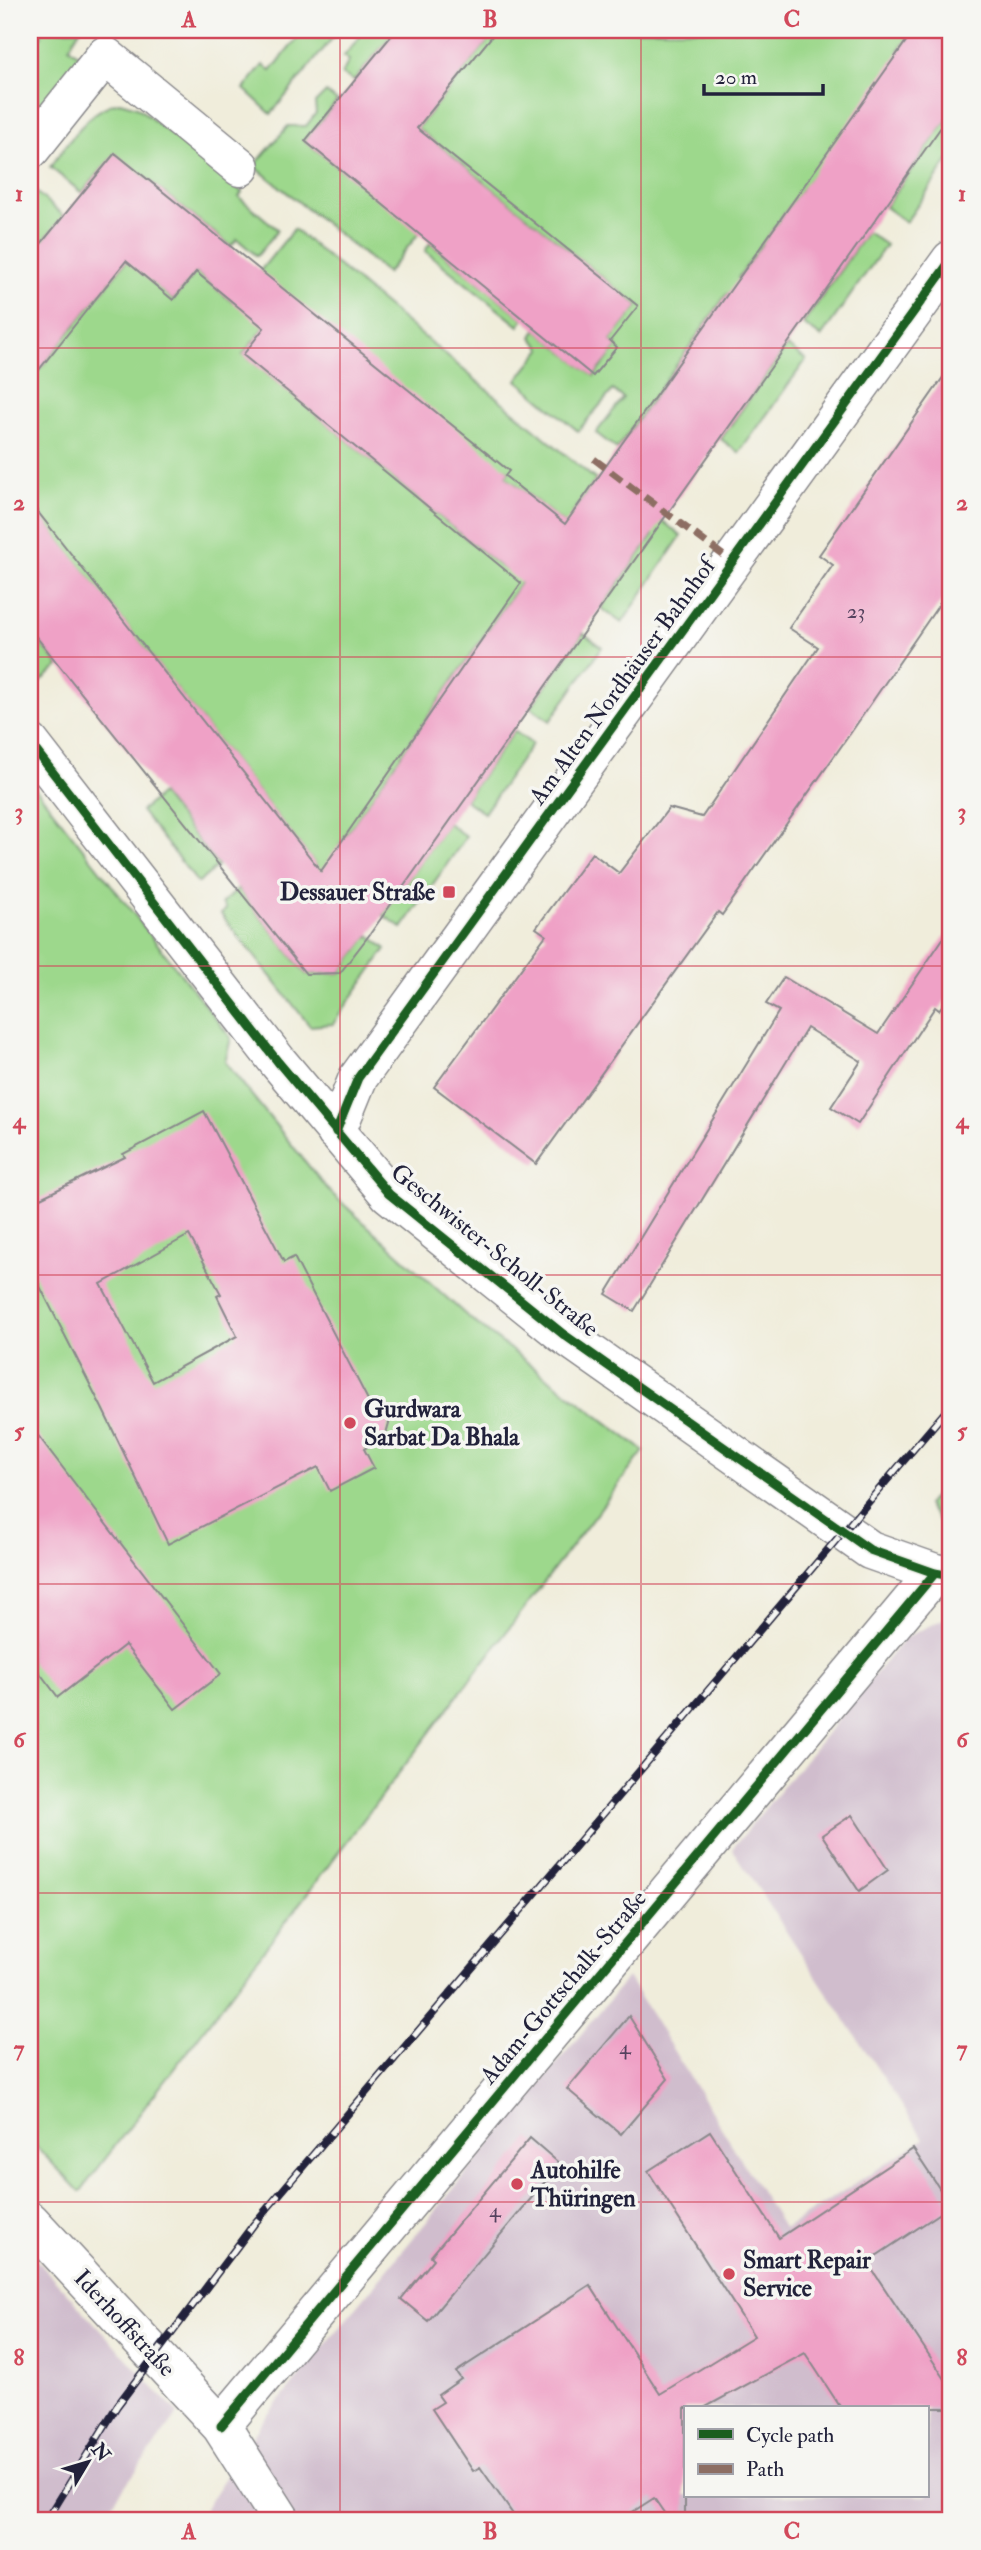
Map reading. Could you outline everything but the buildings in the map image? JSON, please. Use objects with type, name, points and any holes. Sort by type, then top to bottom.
[{"type":"street","points":[[30,150],[105,56],[240,167]]},
{"type":"street","name":"Am Alten Nordhäuser Bahnhof","points":[[336,1132],[358,1078],[951,260]]},
{"type":"street","name":"Geschwister-Scholl-Straße","points":[[30,743],[268,1050],[389,1194],[563,1334],[870,1550],[943,1574]]},
{"type":"street","name":"Adam-Gottschalk-Straße","points":[[221,2426],[943,1574]]},
{"type":"street","name":"Iderhoffstraße","points":[[30,2221],[221,2426],[281,2520]]},
{"type":"shaded area","points":[[951,1615],[951,2511],[936,2520],[197,2520],[261,2423],[628,1977],[784,2229],[924,2139],[732,1849],[905,1638]]},
{"type":"shaded area","points":[[30,2253],[178,2414],[100,2520],[30,2520]]},
{"type":"green space","points":[[35,30],[80,30],[69,47],[85,60],[45,109],[30,96],[30,51],[42,35]]},
{"type":"green space","points":[[295,30],[339,30],[271,114],[244,89],[263,65],[271,71],[300,35]]},
{"type":"green space","points":[[365,30],[396,30],[354,81],[342,74],[349,60],[344,56]]},
{"type":"green space","points":[[497,30],[914,30],[899,50],[905,56],[806,184],[738,278],[743,283],[726,295],[617,449],[596,433],[623,398],[613,390],[578,431],[517,380],[542,349],[532,337],[536,329],[594,376],[617,347],[610,341],[638,306],[417,128]]},
{"type":"green space","points":[[326,92],[337,101],[305,141],[420,232],[387,273],[254,166],[288,126],[306,126],[316,113],[315,103]]},
{"type":"green space","points":[[120,102],[137,107],[242,192],[239,197],[278,230],[257,256],[237,239],[231,246],[115,154],[82,193],[50,167],[89,118],[109,105]]},
{"type":"green space","points":[[948,118],[951,120],[951,157],[906,222],[885,207]]},
{"type":"green space","points":[[30,187],[64,216],[30,257]]},
{"type":"green space","points":[[294,229],[596,480],[573,512],[572,530],[505,476],[509,471],[264,328],[243,354],[501,567],[524,578],[340,844],[326,878],[30,503],[30,381],[127,260],[173,300],[196,272],[234,303]]},
{"type":"green space","points":[[867,232],[886,245],[821,337],[803,324]]},
{"type":"green space","points":[[430,243],[524,319],[519,326],[425,251]]},
{"type":"green space","points":[[787,346],[806,360],[739,453],[721,439]]},
{"type":"green space","points":[[658,517],[681,536],[622,623],[601,608],[653,535],[647,531]]},
{"type":"green space","points":[[30,629],[59,666],[40,682],[30,669]]},
{"type":"green space","points":[[583,633],[602,647],[550,721],[531,707]]},
{"type":"green space","points":[[514,731],[532,744],[484,813],[465,800]]},
{"type":"green space","points":[[30,781],[231,1038],[225,1062],[328,1190],[468,1317],[644,1451],[80,2192],[30,2140]]},
{"type":"green space","points":[[161,794],[218,866],[198,883],[141,811]]},
{"type":"green space","points":[[448,823],[466,837],[402,928],[383,915]]},
{"type":"green space","points":[[238,889],[306,974],[340,973],[369,935],[386,949],[333,1024],[310,1026],[221,914],[226,909],[222,903]]},
{"type":"green space","points":[[951,1478],[951,1533],[948,1533],[927,1505]]},
{"type":"railway","points":[[47,2520],[117,2406],[254,2224],[951,1405]]},
{"type":"marked path","points":[[594,459],[732,562]]},
{"type":"cycle path","points":[[336,1132],[358,1078],[951,260]]},
{"type":"cycle path","points":[[30,743],[278,1062],[389,1194],[563,1334],[870,1550],[951,1576]]},
{"type":"cycle path","points":[[221,2426],[935,1573]]},
{"type":"place","name":"Dessauer Straße","points":[[449,892]]},
{"type":"place","name":"Gurdwara Sarbat Da Bhala","points":[[350,1423]]},
{"type":"place","name":"Autohilfe Thüringen","points":[[517,2184]]},
{"type":"place","name":"Smart Repair Service","points":[[729,2274]]}]
